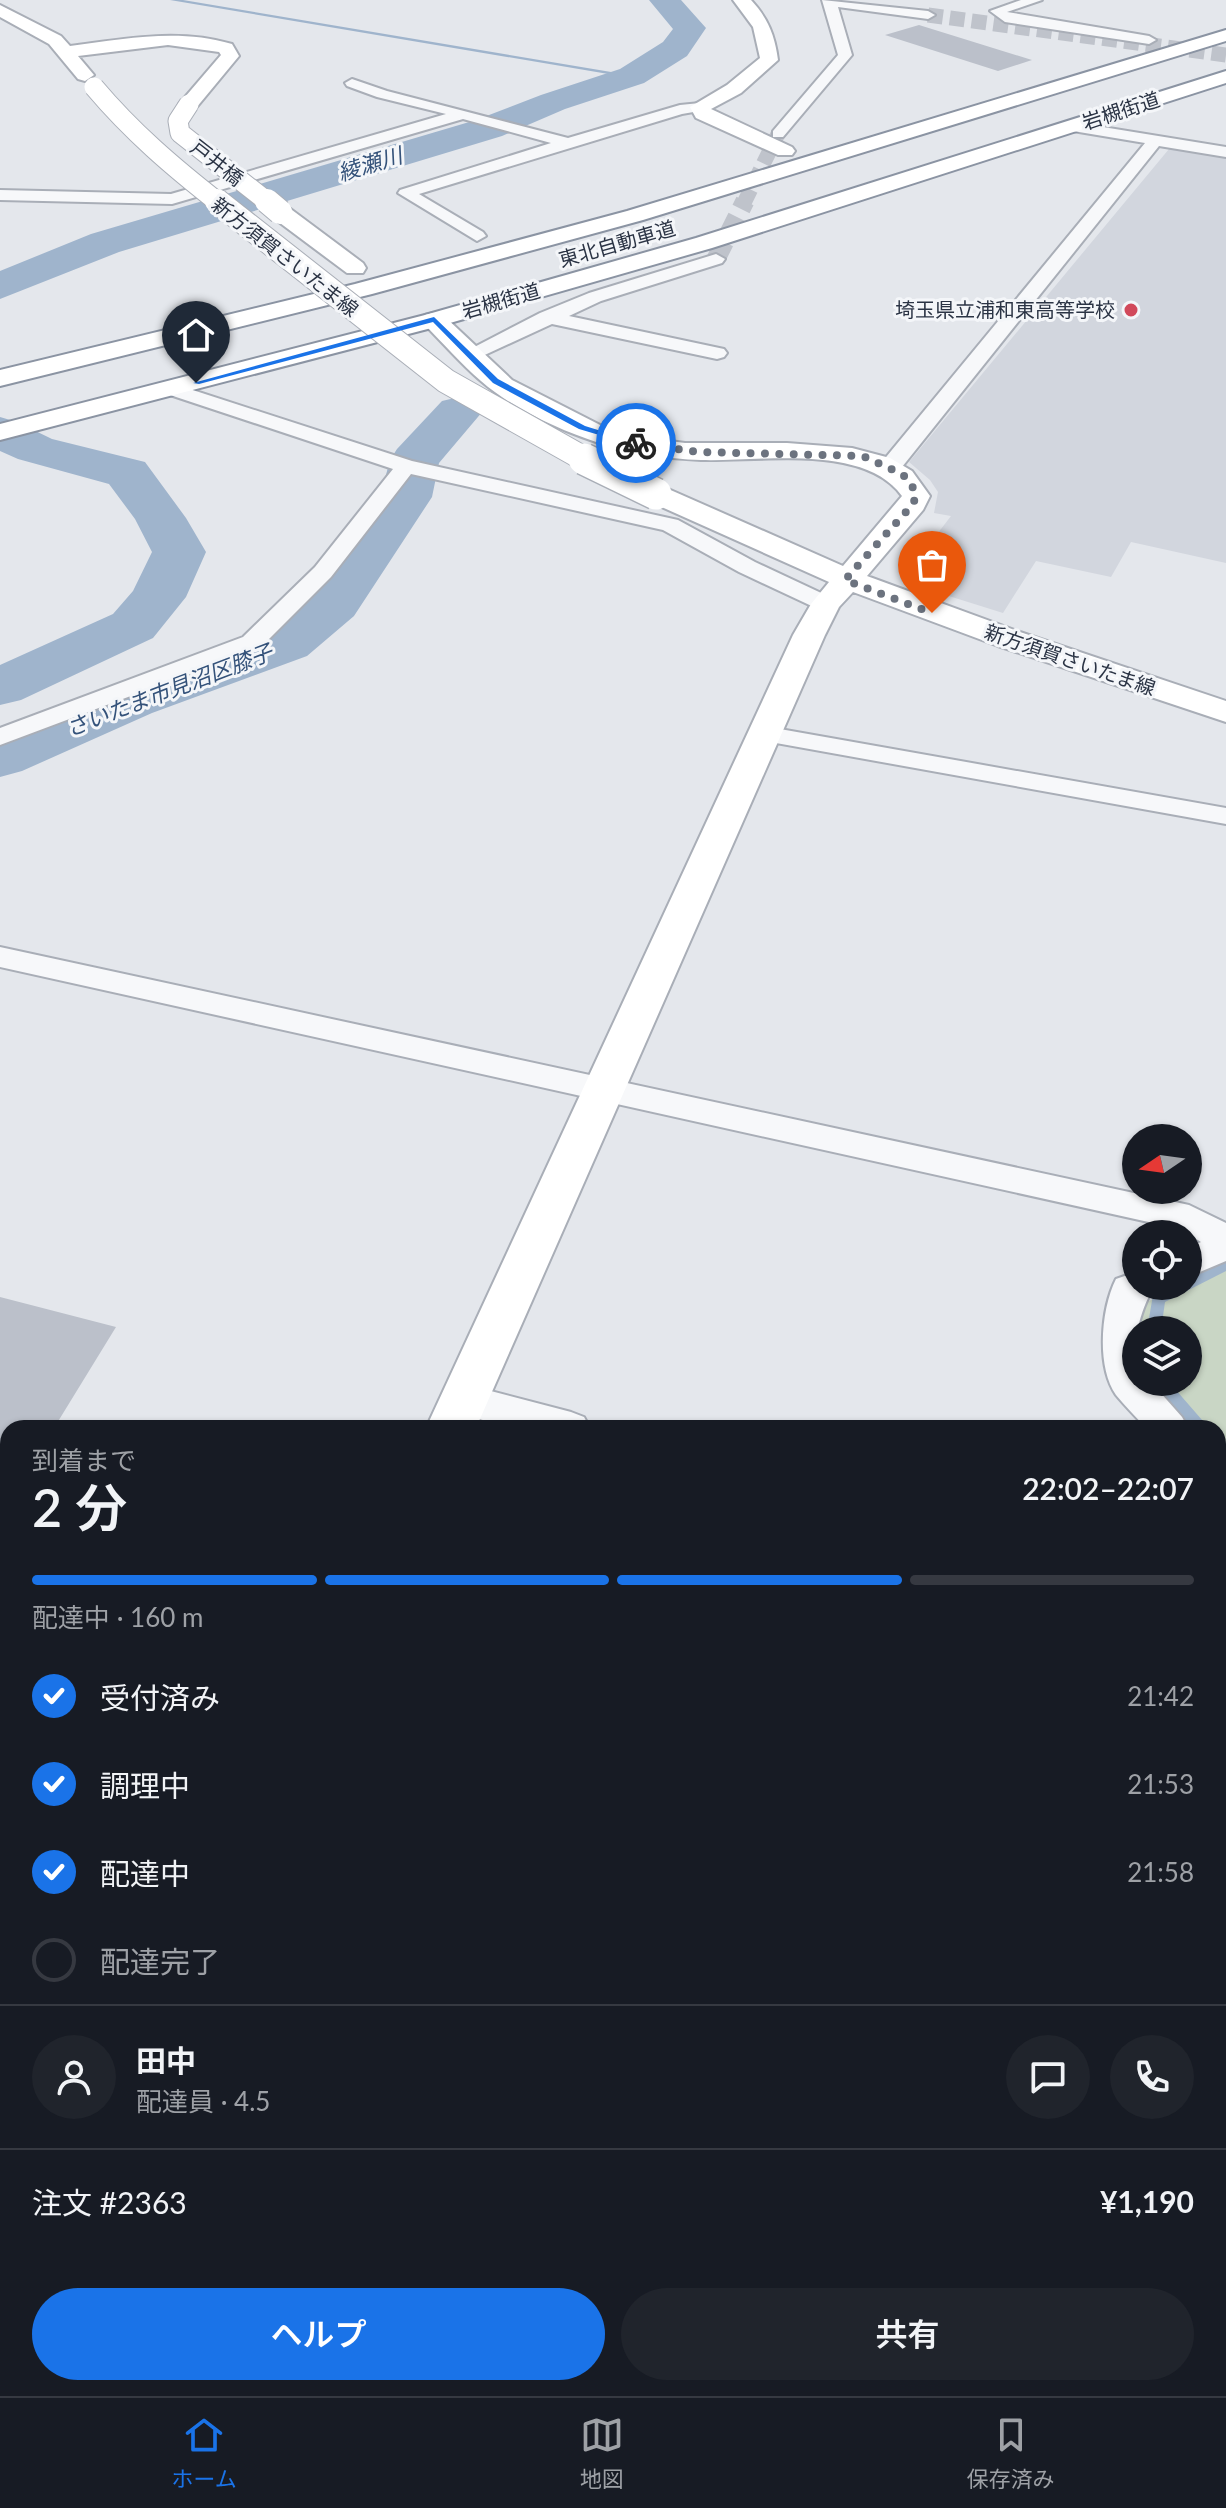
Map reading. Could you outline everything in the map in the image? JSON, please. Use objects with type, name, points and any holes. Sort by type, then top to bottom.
[{"type":"main road","points":[[0,3],[15,0]]},
{"type":"main road","points":[[741,0],[763,24],[769,60],[734,89],[700,107],[703,114],[781,143]]},
{"type":"main road","name":"新方須賀さいたま線","points":[[0,10],[38,28],[67,52],[125,124],[161,158],[406,352],[505,417],[776,552],[835,592],[1001,637],[1226,712]]},
{"type":"main road","points":[[696,176],[781,143],[1226,16]]},
{"type":"main road","name":"東北自動車道","points":[[0,378],[379,285],[722,191],[1226,35]]},
{"type":"main road","name":"戸井橋","points":[[67,52],[176,40],[199,40],[226,48],[230,56],[225,65],[189,104],[178,121],[180,133],[280,212],[363,266],[286,286]]},
{"type":"main road","points":[[727,212],[1226,56]]},
{"type":"main road","name":"岩槻街道","points":[[0,432],[434,320],[704,243],[1226,77]]},
{"type":"main road","points":[[447,244],[484,234]]},
{"type":"main road","name":"東北自動車道","points":[[583,255],[613,246]]},
{"type":"main road","points":[[104,329],[209,304]]},
{"type":"main road","points":[[339,321],[385,309]]},
{"type":"main road","points":[[434,320],[496,381],[582,427],[644,446],[698,452],[863,456],[890,467],[911,483],[916,496],[913,504],[835,592],[763,734],[605,1092],[457,1414]]},
{"type":"main road","points":[[77,386],[139,372]]},
{"type":"street","points":[[1035,0],[997,11],[1005,18],[1149,40]]},
{"type":"street","points":[[781,143],[845,55],[830,1],[928,15]]},
{"type":"street","points":[[352,83],[382,94],[568,143]]},
{"type":"street","points":[[484,234],[406,193],[680,110],[700,107]]},
{"type":"street","points":[[0,195],[172,199],[463,114]]},
{"type":"street","points":[[1072,127],[1226,152]]},
{"type":"street","points":[[890,467],[1155,141]]},
{"type":"street","points":[[469,355],[595,297],[716,259]]},
{"type":"street","points":[[547,317],[717,353]]},
{"type":"street","points":[[171,389],[406,466],[670,525],[747,567],[835,592]]},
{"type":"street","points":[[0,737],[252,642],[323,572],[406,466]]},
{"type":"street","points":[[763,734],[1226,816]]},
{"type":"street","points":[[0,957],[1189,1218],[1226,1240]]},
{"type":"street","points":[[1202,1257],[1226,1246]]},
{"type":"street","points":[[1126,1300],[1119,1329],[1129,1383],[1162,1420]]},
{"type":"street","points":[[457,1414],[506,1420]]},
{"type":"shaded area","name":"埼玉県立浦和東高等学校","points":[[1169,149],[1226,158],[1226,563],[1131,542],[1111,577],[1036,561],[1003,613],[901,581],[951,516],[934,513],[938,492],[930,480],[909,462]]},
{"type":"green space","points":[[1226,1257],[1226,1420],[1179,1420],[1157,1402],[1155,1396],[1202,1396],[1202,1316],[1139,1316],[1139,1307],[1151,1300],[1202,1300],[1202,1271]]},
{"type":"building","points":[[919,25],[1032,60],[998,71],[885,35]]},
{"type":"building","points":[[0,1297],[116,1327],[59,1420],[0,1420]]},
{"type":"waterway","points":[[173,0],[632,76]]},
{"type":"waterway","name":"綾瀬川","points":[[0,286],[105,243],[489,128],[553,102],[632,76],[675,49],[690,28],[664,0]]},
{"type":"waterway","name":"さいたま市見沼区膝子","points":[[0,758],[131,700],[287,644],[334,604],[406,497],[415,460],[459,411]]},
{"type":"waterway","name":"綾瀬川","points":[[0,432],[35,449],[127,473],[160,518],[179,552],[158,597],[133,626],[0,687]]},
{"type":"waterway","points":[[1202,1276],[1226,1264]]},
{"type":"waterway","points":[[1156,1316],[1158,1300]]},
{"type":"waterway","points":[[1172,1396],[1194,1420]]},
{"type":"tunnel","points":[[928,15],[1226,55]]},
{"type":"tunnel","points":[[744,203],[778,134]]},
{"type":"tunnel","points":[[716,259],[744,203]]},
{"type":"way so far","points":[[636,443],[698,452],[863,456],[890,467],[911,483],[916,496],[913,504],[845,580],[932,613]]},
{"type":"place","name":"埼玉県立浦和東高等学校","points":[[1131,310]]},
{"type":"route","points":[[196,383],[434,320],[496,381],[582,427],[636,443]]}]
